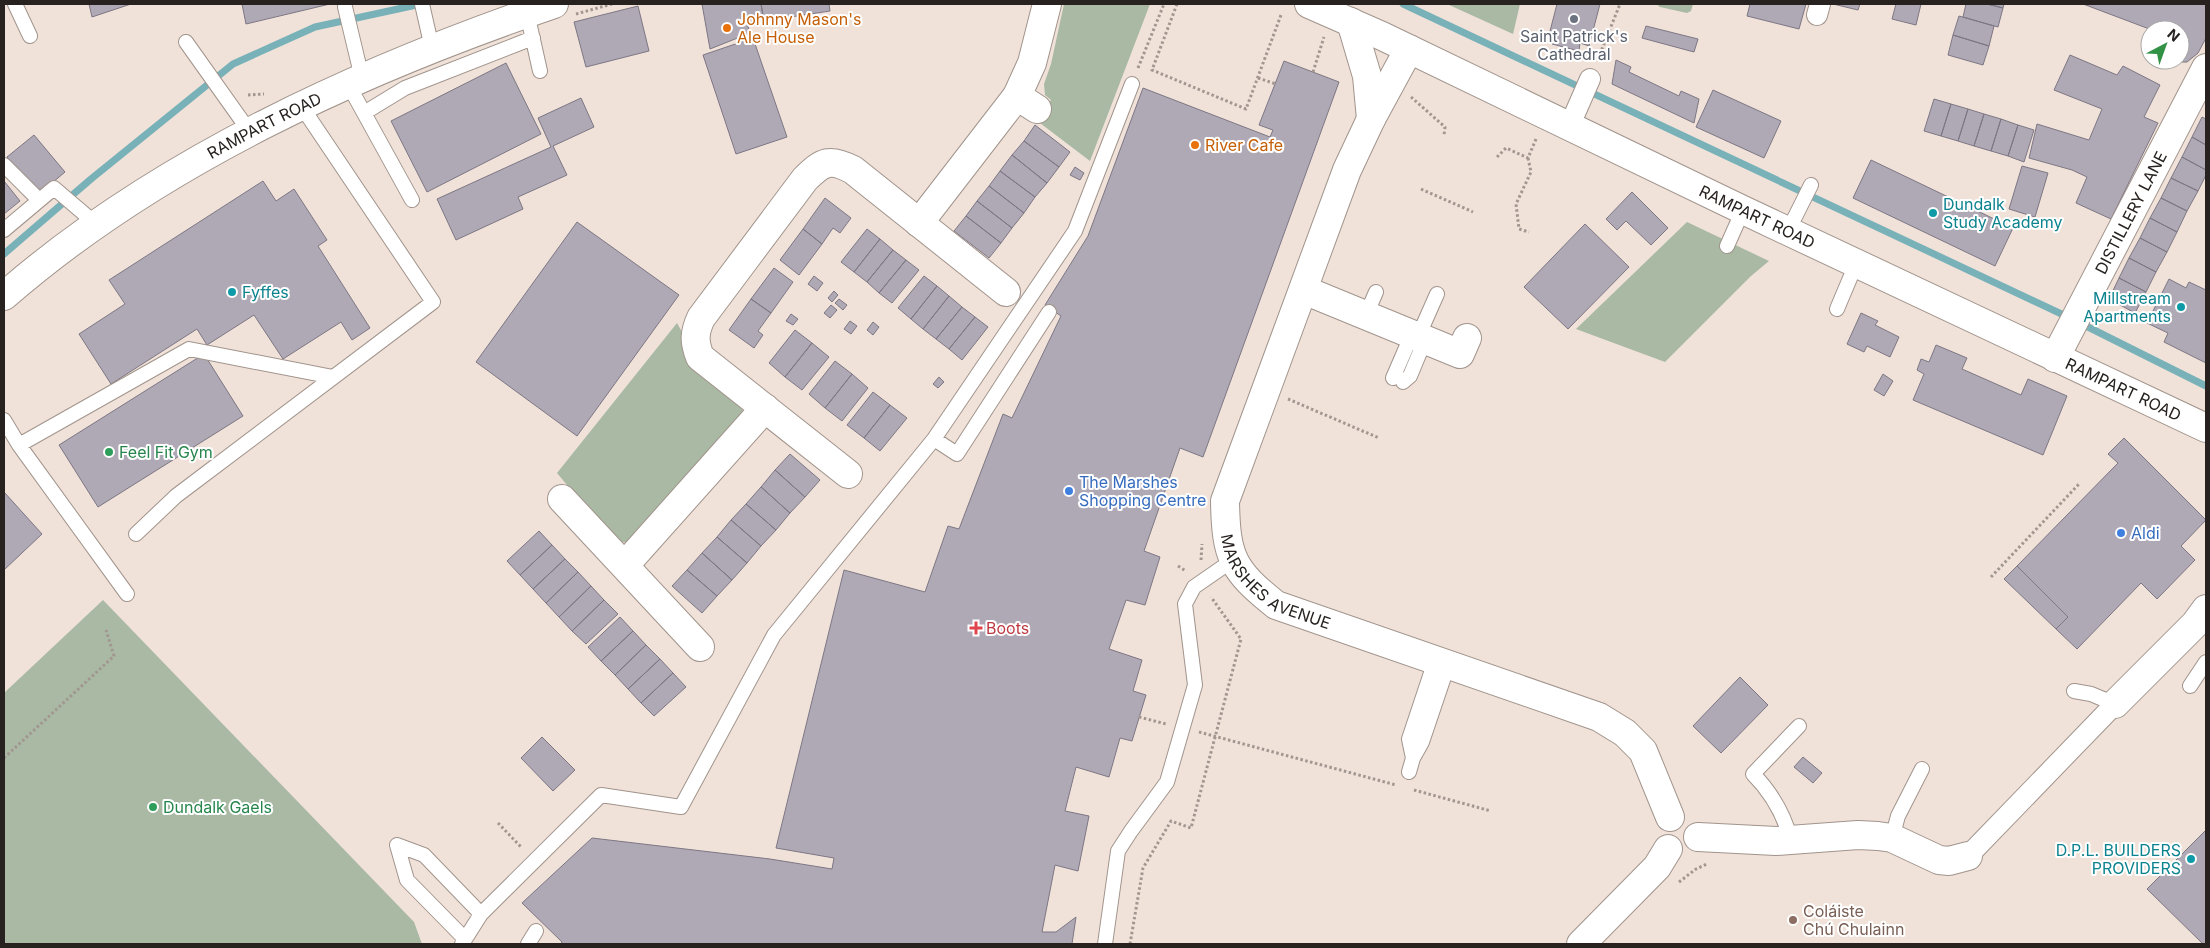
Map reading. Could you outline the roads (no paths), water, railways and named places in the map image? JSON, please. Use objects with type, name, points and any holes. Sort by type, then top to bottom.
[{"type":"street","points":[[919,223],[1027,102],[1032,63],[1047,4]]},
{"type":"street","name":"RAMPART ROAD","points":[[1309,4],[1409,49],[1742,210],[2206,428]]},
{"type":"street","name":"RAMPART ROAD","points":[[4,296],[85,215],[134,198],[250,132],[355,81],[432,48],[530,26],[563,9]]},
{"type":"street","name":"MARSHES AVENUE","points":[[1350,22],[1367,76],[1371,119]]},
{"type":"street","name":"MARSHES AVENUE","points":[[1409,49],[1371,119],[1348,170],[1225,501],[1226,530],[1233,560],[1250,584],[1276,605],[1599,717],[1625,733],[1642,751],[1670,817]]},
{"type":"street","name":"DISTILLERY LANE","points":[[2055,358],[2206,68]]},
{"type":"street","points":[[1569,127],[1590,79]]},
{"type":"street","points":[[848,474],[700,357],[695,344],[695,330],[701,318],[805,178],[819,165],[836,162],[853,170],[1006,292]]},
{"type":"street","points":[[1304,290],[1371,304],[1419,337],[1460,354],[1467,338]]},
{"type":"street","points":[[625,565],[765,408]]},
{"type":"street","points":[[562,499],[700,647]]},
{"type":"street","points":[[1698,837],[1791,840],[1858,835],[1892,838],[1939,860],[1949,861],[1968,856],[2195,624],[2206,609]]},
{"type":"street","points":[[1682,815],[1693,820],[1698,830],[1696,844],[1687,852],[1680,853],[1668,849],[1661,841],[1660,830],[1665,820],[1670,817],[1682,815]]},
{"type":"street","points":[[1581,944],[1657,868],[1668,849]]},
{"type":"lane","points":[[14,4],[30,36]]},
{"type":"lane","points":[[345,7],[351,32],[355,81],[364,113],[412,200]]},
{"type":"lane","points":[[423,9],[432,48]]},
{"type":"lane","points":[[364,113],[405,88],[530,26],[540,71]]},
{"type":"lane","points":[[186,42],[250,132]]},
{"type":"lane","points":[[481,914],[424,855],[397,845],[407,880],[464,942],[481,914],[601,796],[681,807],[774,635],[934,439],[1075,231],[1132,84]]},
{"type":"lane","points":[[136,534],[176,496],[433,302],[302,107]]},
{"type":"lane","points":[[4,165],[39,200]]},
{"type":"lane","points":[[1788,231],[1811,185]]},
{"type":"lane","points":[[4,230],[54,188],[85,215]]},
{"type":"lane","points":[[1727,246],[1742,210]]},
{"type":"lane","points":[[1837,309],[1856,264]]},
{"type":"lane","points":[[1398,380],[1437,294]]},
{"type":"lane","points":[[934,439],[957,454],[1050,312]]},
{"type":"lane","points":[[19,445],[189,349],[333,377]]},
{"type":"lane","points":[[4,420],[19,445],[126,594]]},
{"type":"lane","points":[[1105,944],[1118,851],[1130,831],[1167,782],[1195,685],[1185,604],[1194,587],[1233,560]]},
{"type":"lane","points":[[2190,686],[2206,662]]},
{"type":"lane","points":[[1409,772],[1413,758],[1409,739],[1441,663]]},
{"type":"lane","points":[[2074,691],[2091,694],[2116,704]]},
{"type":"lane","points":[[1791,840],[1785,820],[1753,774],[1800,726]]},
{"type":"lane","points":[[1892,838],[1898,816],[1922,769]]},
{"type":"lane","points":[[528,944],[536,931]]},
{"type":"waterway","points":[[4,254],[91,179],[233,64],[315,27],[421,4]]},
{"type":"waterway","points":[[1403,4],[2070,318]]},
{"type":"waterway","points":[[2080,323],[2206,386]]},
{"type":"place","name":"Saint Patrick's Cathedral","points":[[1574,19]]},
{"type":"place","name":"Johnny Mason's Ale House","points":[[727,28]]},
{"type":"place","name":"River Cafe","points":[[1195,145]]},
{"type":"place","name":"Dundalk Study Academy","points":[[1933,213]]},
{"type":"place","name":"Fyffes","points":[[232,292]]},
{"type":"place","name":"Millstream Apartments","points":[[2181,307]]},
{"type":"place","name":"Feel Fit Gym","points":[[109,452]]},
{"type":"place","name":"The Marshes Shopping Centre","points":[[1069,491]]},
{"type":"place","name":"Aldi","points":[[2121,533]]},
{"type":"place","name":"Boots","points":[[976,628]]},
{"type":"place","name":"Dundalk Gaels","points":[[153,807]]},
{"type":"place","name":"D.P.L. BUILDERS PROVIDERS","points":[[2191,859]]},
{"type":"place","name":"Coláiste Chú Chulainn","points":[[1793,920]]}]
